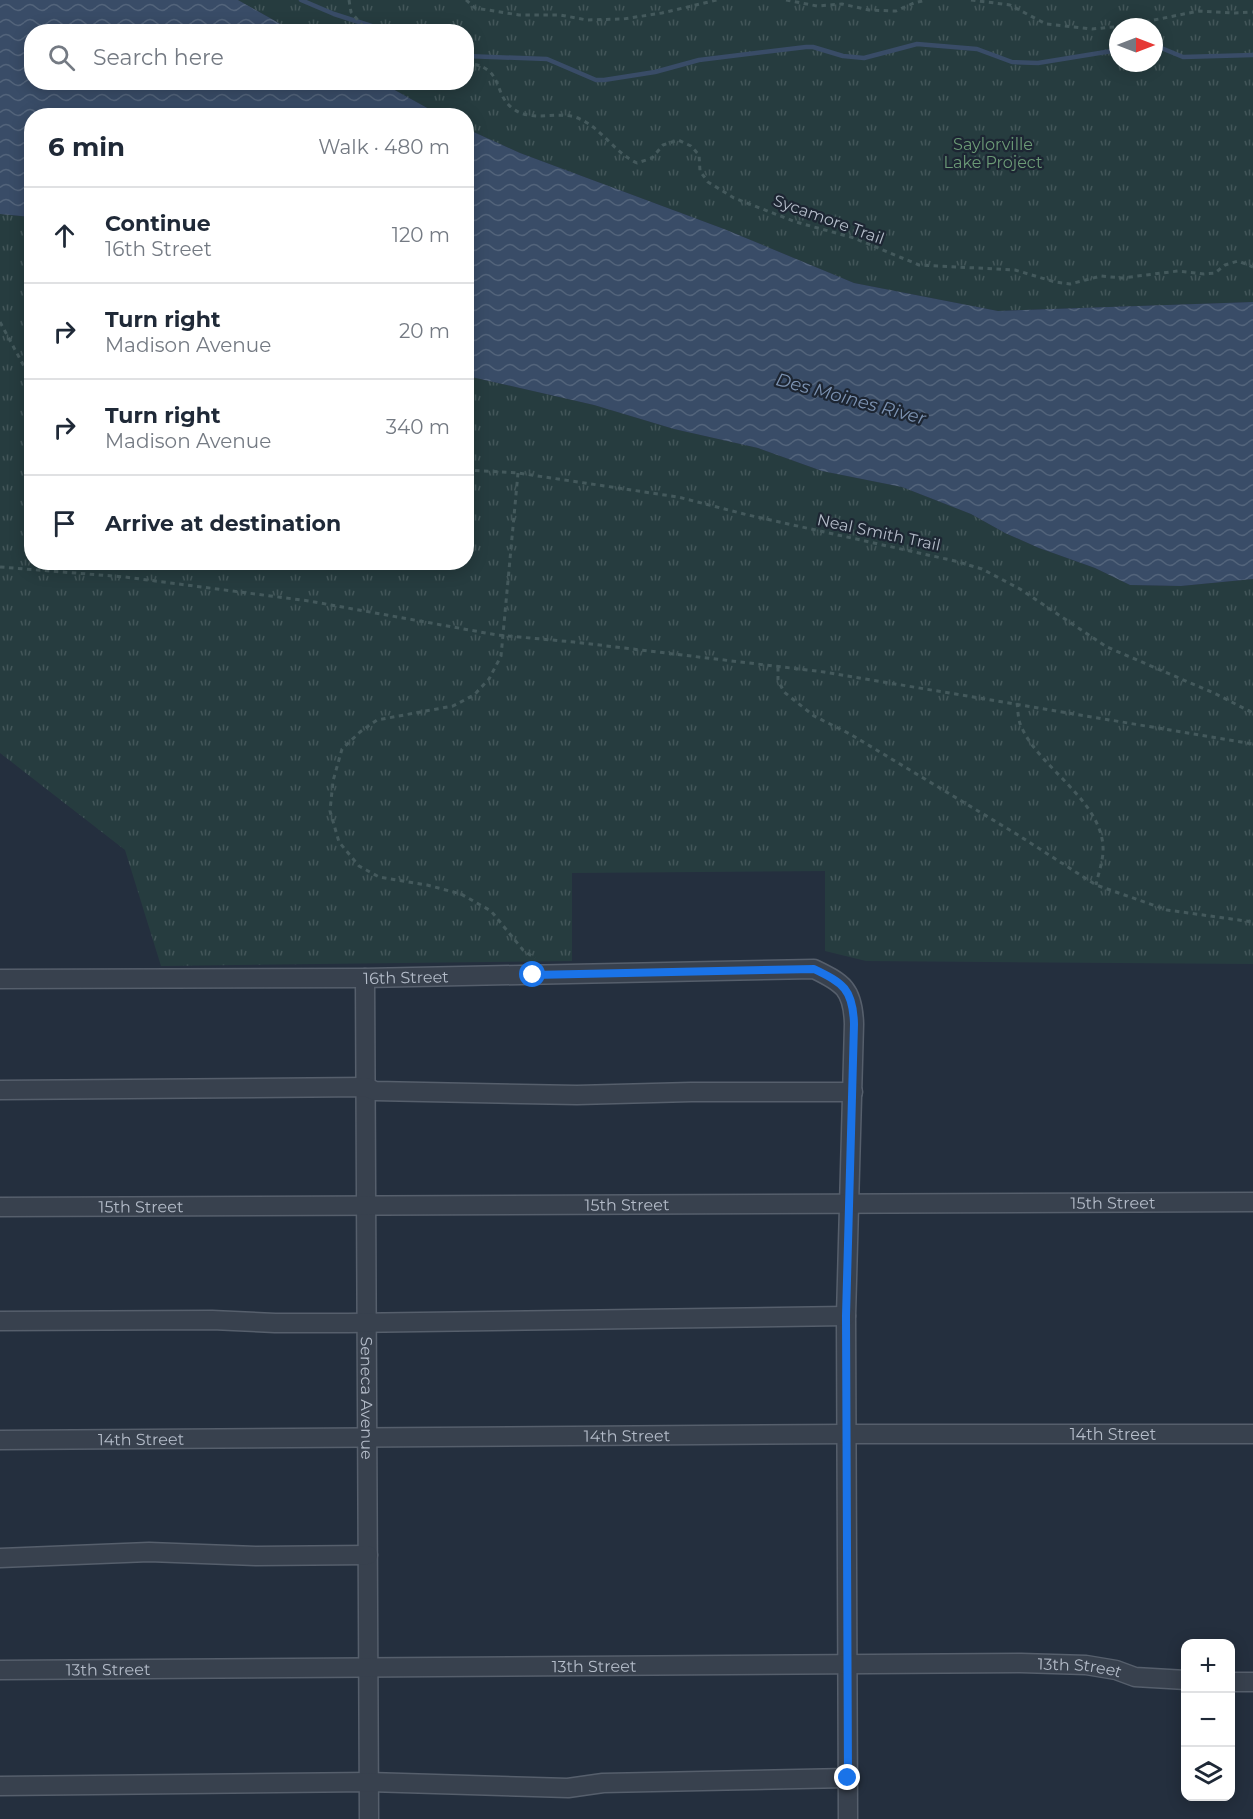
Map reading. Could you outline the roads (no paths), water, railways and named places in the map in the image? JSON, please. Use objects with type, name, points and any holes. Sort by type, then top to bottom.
[{"type":"street","name":"16th Street","points":[[0,979],[365,978],[814,969],[836,979],[848,992],[853,1008],[853,1092]]},
{"type":"street","name":"Seneca Avenue","points":[[365,978],[369,1819]]},
{"type":"street","points":[[0,1090],[366,1087],[375,1091],[576,1095],[853,1092],[846,1316],[848,1819]]},
{"type":"street","name":"15th Street","points":[[0,1207],[1253,1202]]},
{"type":"street","points":[[0,1321],[158,1320],[275,1323],[846,1316]]},
{"type":"street","name":"14th Street","points":[[0,1440],[847,1434],[1253,1434]]},
{"type":"street","points":[[0,1558],[149,1552],[256,1556],[368,1555]]},
{"type":"street","name":"13th Street","points":[[0,1670],[1021,1663],[1086,1665],[1116,1670],[1135,1677],[1181,1680]]},
{"type":"street","points":[[1235,1682],[1253,1682]]},
{"type":"street","points":[[0,1786],[369,1782],[568,1788],[603,1783],[848,1778]]},
{"type":"water","points":[[0,0],[238,0],[281,24],[24,24],[24,90],[395,90],[427,108],[24,108],[24,216],[0,214]]},
{"type":"water","name":"Des Moines River","points":[[474,132],[520,153],[724,229],[854,283],[998,311],[1253,302],[1253,579],[1181,586],[1130,585],[1095,568],[1005,533],[971,514],[902,487],[822,471],[758,448],[674,429],[594,405],[474,378]]},
{"type":"waterway","points":[[301,0],[365,24]]},
{"type":"waterway","points":[[474,56],[547,59],[596,80],[604,80],[655,72],[699,60],[806,47],[843,56],[864,58],[917,44],[977,49],[1012,62],[1038,63],[1109,51]]},
{"type":"waterway","points":[[1163,49],[1183,57],[1253,55]]},
{"type":"park label","name":"Saylorville Lake Project","points":[[993,153]]}]
